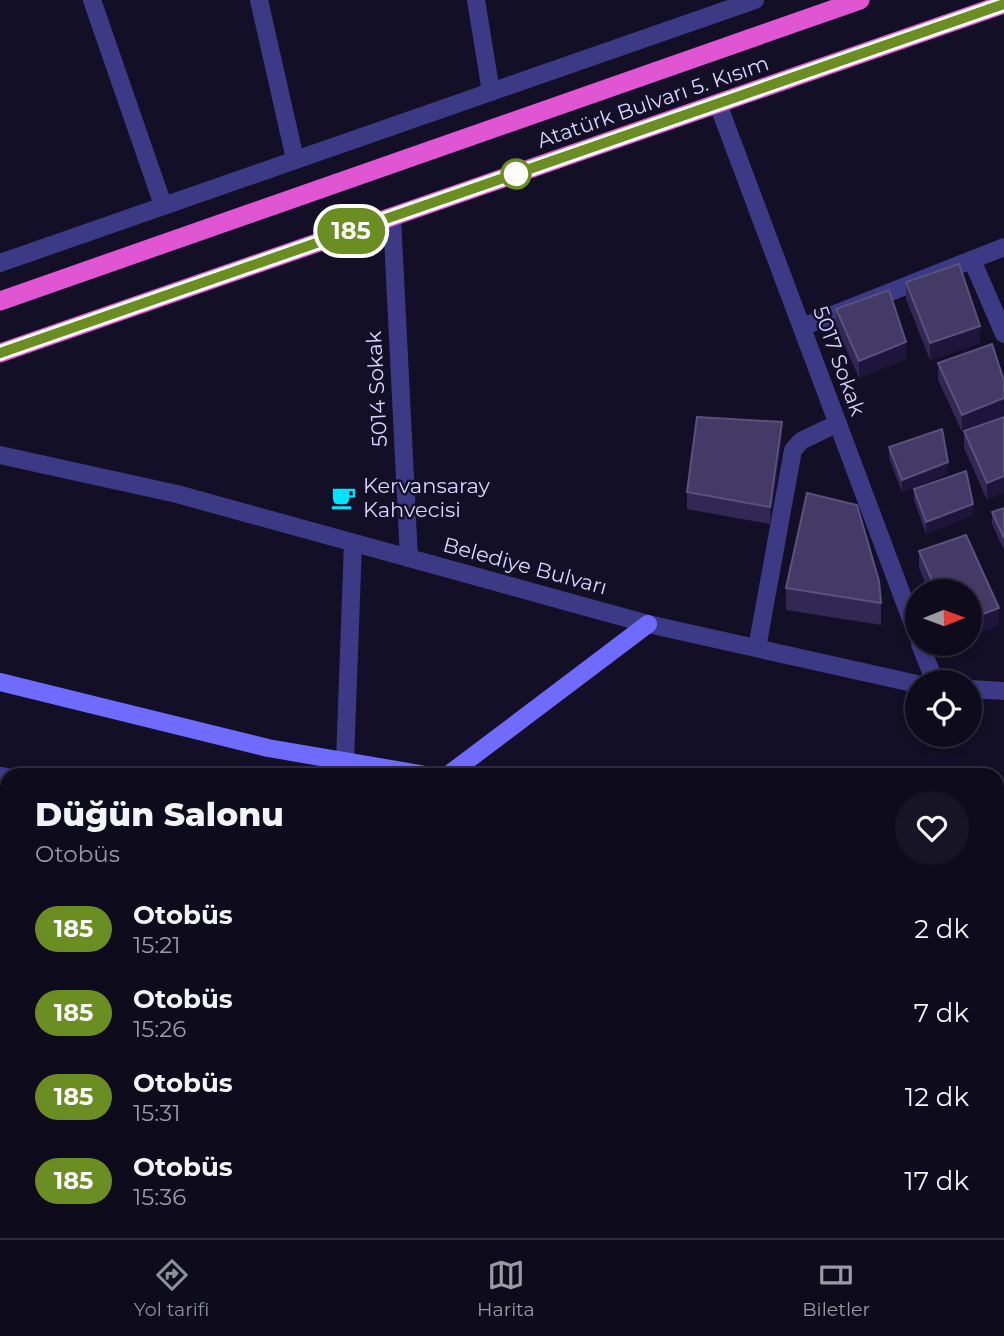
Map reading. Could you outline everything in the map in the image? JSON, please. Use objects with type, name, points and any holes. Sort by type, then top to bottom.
[{"type":"highway","name":"Atatürk Bulvarı 5. Kısım","points":[[0,302],[859,0]]},
{"type":"highway","name":"Atatürk Bulvarı 5. Kısım","points":[[0,353],[1004,4]]},
{"type":"main road","points":[[457,768],[648,624]]},
{"type":"main road","points":[[0,682],[268,748],[386,768]]},
{"type":"street","points":[[92,0],[163,205]]},
{"type":"street","points":[[259,0],[295,159]]},
{"type":"street","points":[[475,0],[491,92]]},
{"type":"street","points":[[0,263],[755,0]]},
{"type":"street","name":"5017 Sokak","points":[[718,104],[905,603]]},
{"type":"street","name":"5014 Sokak","points":[[392,217],[409,558]]},
{"type":"street","points":[[802,327],[1004,247]]},
{"type":"street","points":[[972,260],[1004,334]]},
{"type":"street","points":[[757,648],[793,450],[801,441],[838,423]]},
{"type":"street","name":"Belediye Bulvarı","points":[[0,455],[177,494],[648,624],[905,681]]},
{"type":"street","points":[[345,761],[353,542]]},
{"type":"street","points":[[982,690],[1004,691]]},
{"type":"building","points":[[959,264],[980,326],[930,343],[906,282]]},
{"type":"building","points":[[889,290],[906,342],[859,361],[836,309]]},
{"type":"building","points":[[992,344],[1004,381],[1004,398],[962,415],[938,363]]},
{"type":"building","points":[[697,417],[782,422],[770,507],[687,492]]},
{"type":"building","points":[[1004,417],[1004,476],[987,483],[964,431]]},
{"type":"building","points":[[942,429],[948,462],[902,480],[889,447]]},
{"type":"building","points":[[966,471],[973,504],[926,522],[914,489]]},
{"type":"building","points":[[807,493],[857,505],[879,581],[881,603],[786,588]]},
{"type":"building","points":[[1004,508],[1004,538],[992,512]]},
{"type":"building","points":[[966,535],[999,608],[982,614],[982,579],[931,579],[919,551]]},
{"type":"bus line","name":"185","points":[[0,353],[1004,4]]},
{"type":"place","name":"Kervansaray Kahvecisi","points":[[343,498]]}]
